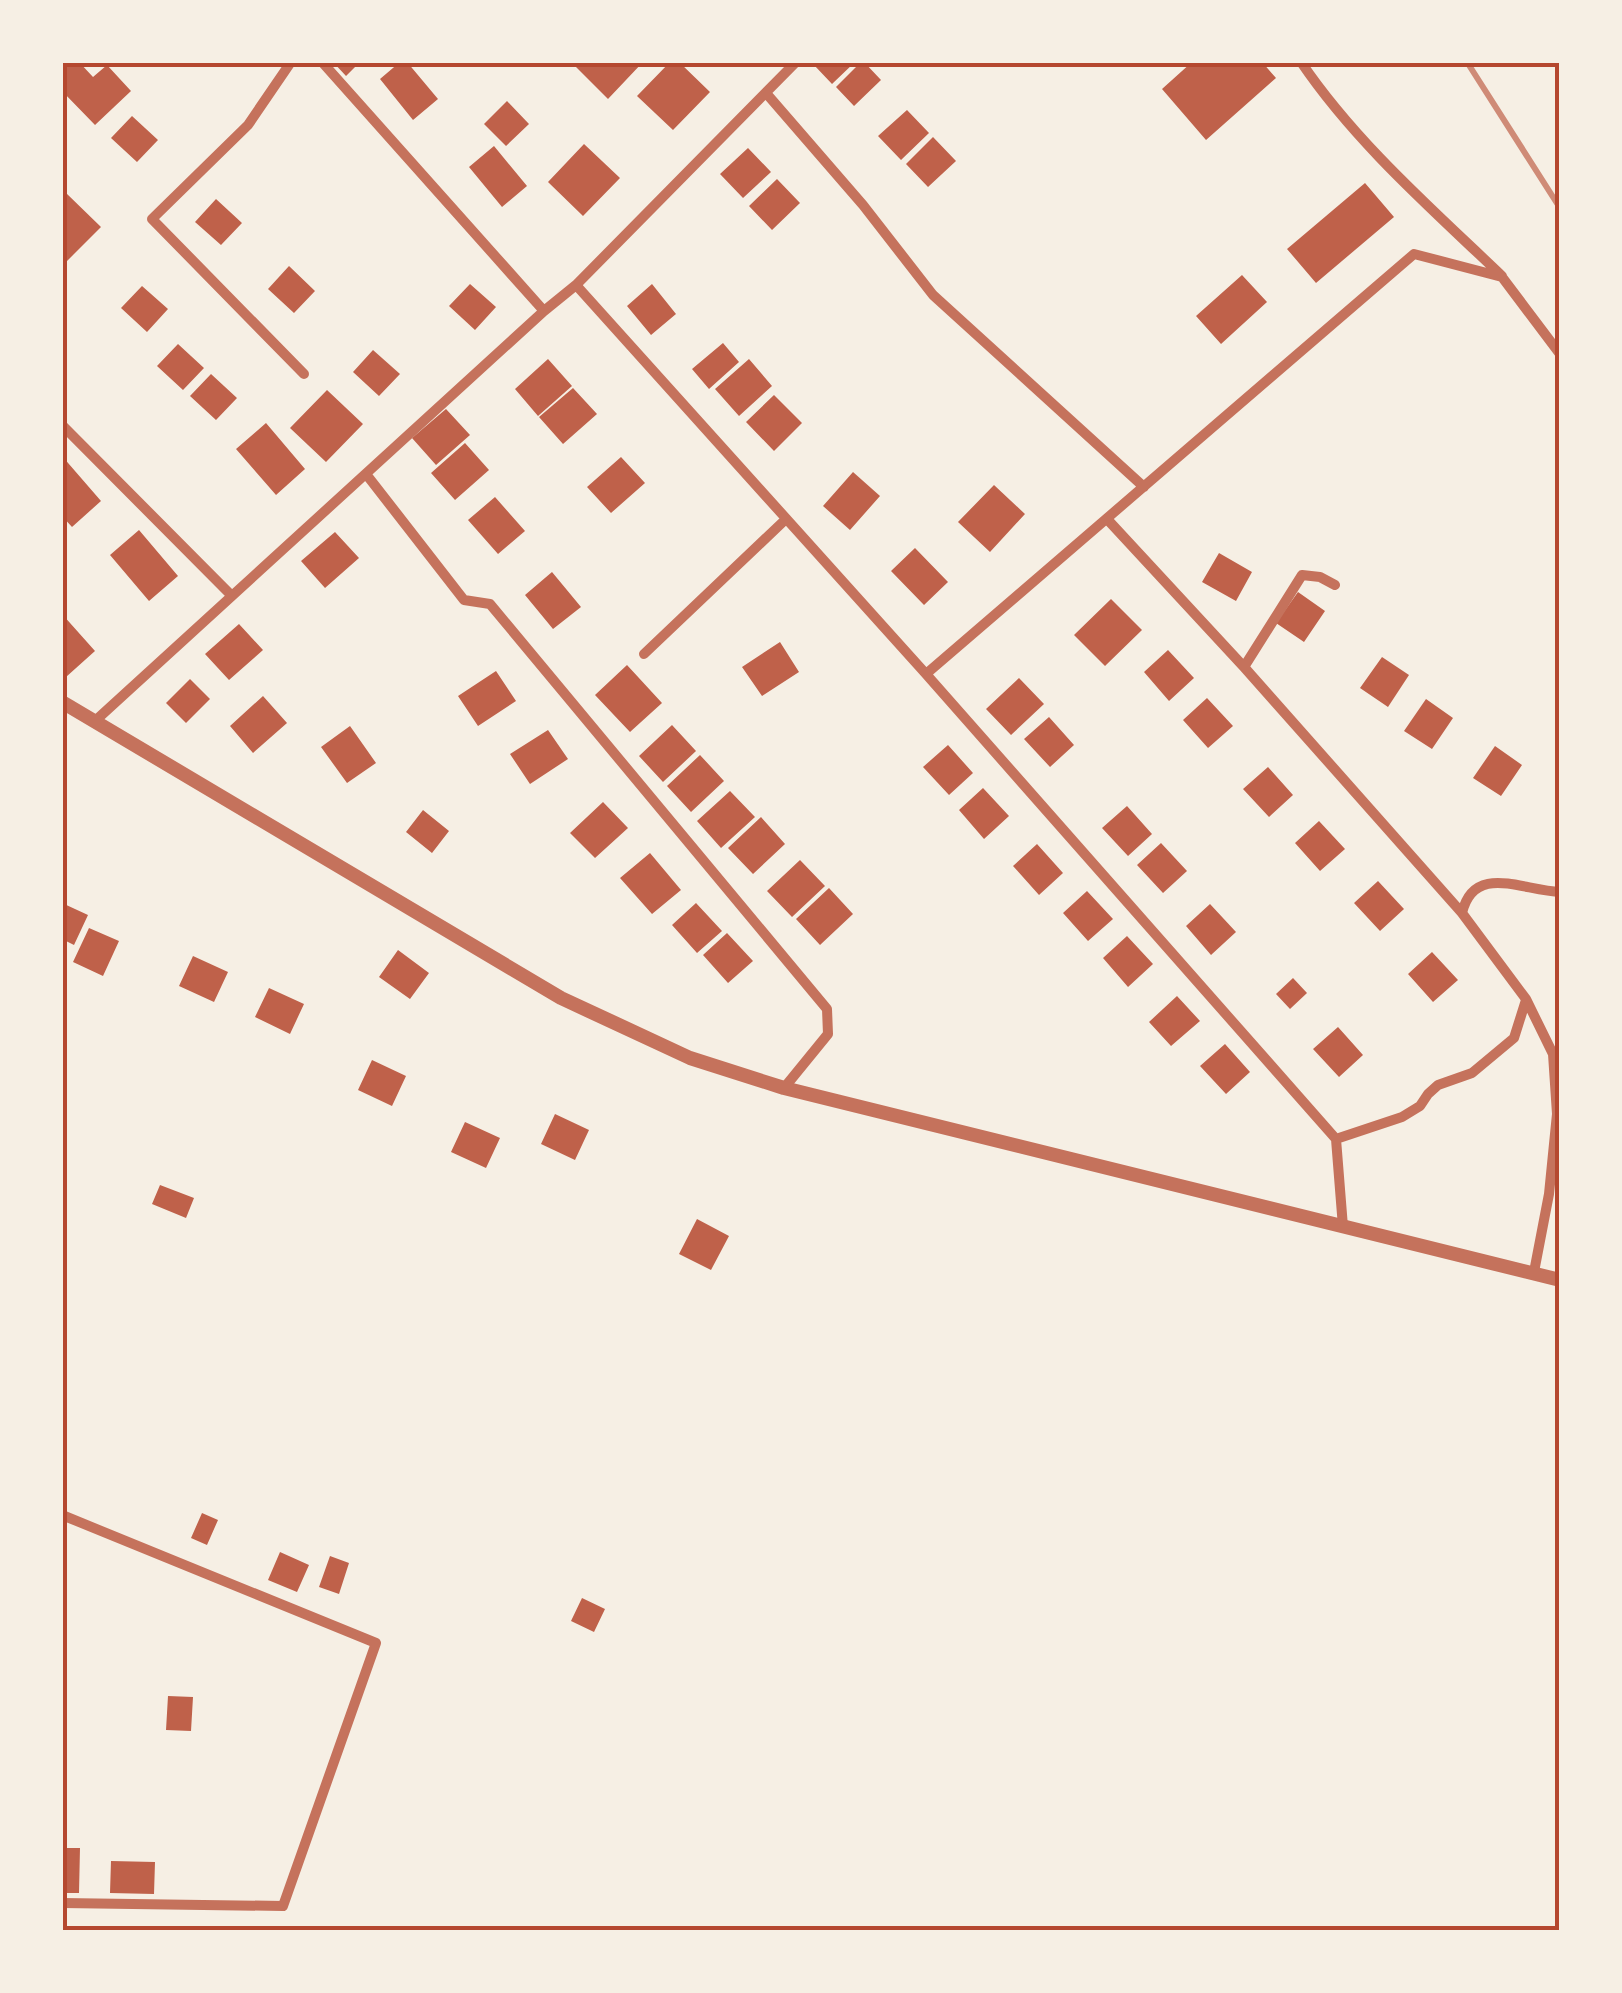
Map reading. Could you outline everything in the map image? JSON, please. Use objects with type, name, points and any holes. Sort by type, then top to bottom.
[{"type":"street","points":[[291,62],[248,124],[152,220],[304,374]]},
{"type":"street","points":[[322,62],[544,312]]},
{"type":"street","points":[[95,721],[576,285],[796,62]]},
{"type":"street","points":[[1301,62],[1339,112],[1394,171],[1502,277],[1560,354]]},
{"type":"street","points":[[766,92],[863,205],[933,295],[1144,487]]},
{"type":"street","points":[[926,674],[1414,254],[1502,277]]},
{"type":"street","points":[[576,285],[1336,1139],[1343,1227]]},
{"type":"street","points":[[62,424],[232,596]]},
{"type":"street","points":[[366,474],[464,600],[490,604],[827,1009],[828,1034],[784,1088]]},
{"type":"street","points":[[1107,518],[1462,913],[1526,999],[1553,1054],[1557,1114],[1549,1194],[1534,1272]]},
{"type":"street","points":[[644,654],[786,519]]},
{"type":"street","points":[[1244,667],[1302,575],[1320,577],[1335,585]]},
{"type":"street","points":[[62,702],[561,998],[690,1058],[784,1088],[1560,1280]]},
{"type":"street","points":[[1462,913],[1473,890],[1488,882],[1560,892]]},
{"type":"street","points":[[1336,1139],[1402,1117],[1420,1106],[1438,1085],[1472,1073],[1514,1038],[1526,999]]},
{"type":"street","points":[[62,1515],[376,1643],[283,1906],[62,1903]]},
{"type":"building","points":[[62,62],[79,62],[93,77],[107,65],[131,91],[95,125],[62,91]]},
{"type":"building","points":[[333,62],[360,62],[346,76]]},
{"type":"building","points":[[400,62],[407,62],[438,99],[413,120],[380,79]]},
{"type":"building","points":[[571,62],[643,62],[608,99]]},
{"type":"building","points":[[670,62],[679,62],[710,92],[673,130],[637,96]]},
{"type":"building","points":[[855,62],[832,84],[814,65]]},
{"type":"building","points":[[861,62],[881,80],[854,106],[836,87]]},
{"type":"building","points":[[1192,62],[1262,62],[1276,78],[1206,140],[1162,89]]},
{"type":"building","points":[[507,101],[529,124],[506,146],[484,124]]},
{"type":"building","points":[[907,110],[929,133],[901,160],[878,136]]},
{"type":"building","points":[[132,116],[158,140],[137,162],[111,138]]},
{"type":"building","points":[[933,137],[956,161],[928,187],[906,164]]},
{"type":"building","points":[[584,144],[620,178],[583,216],[548,182]]},
{"type":"building","points":[[494,146],[527,186],[502,207],[469,167]]},
{"type":"building","points":[[748,148],[771,172],[743,198],[720,174]]},
{"type":"building","points":[[777,179],[800,203],[772,230],[749,206]]},
{"type":"building","points":[[1365,183],[1394,217],[1316,283],[1287,249]]},
{"type":"building","points":[[65,192],[101,227],[64,264],[62,195]]},
{"type":"building","points":[[216,199],[242,223],[221,245],[195,222]]},
{"type":"building","points":[[289,266],[315,291],[294,313],[268,289]]},
{"type":"building","points":[[1242,275],[1267,302],[1221,344],[1196,316]]},
{"type":"building","points":[[470,284],[496,307],[475,330],[449,306]]},
{"type":"building","points":[[652,284],[676,314],[651,335],[627,306]]},
{"type":"building","points":[[142,286],[168,309],[147,332],[121,308]]},
{"type":"building","points":[[723,343],[739,362],[709,389],[692,369]]},
{"type":"building","points":[[178,344],[204,368],[183,390],[157,366]]},
{"type":"building","points":[[373,350],[400,374],[379,396],[353,372]]},
{"type":"building","points":[[548,359],[572,386],[538,416],[515,389]]},
{"type":"building","points":[[749,359],[772,386],[739,416],[715,389]]},
{"type":"building","points":[[211,374],[237,398],[216,420],[190,396]]},
{"type":"building","points":[[573,388],[597,414],[563,444],[539,417]]},
{"type":"building","points":[[327,390],[363,424],[326,462],[290,428]]},
{"type":"building","points":[[774,395],[802,423],[774,451],[746,422]]},
{"type":"building","points":[[446,409],[470,435],[436,465],[412,438]]},
{"type":"building","points":[[266,423],[305,469],[276,495],[236,449]]},
{"type":"building","points":[[465,443],[489,470],[455,500],[431,473]]},
{"type":"building","points":[[62,456],[101,501],[72,527],[62,516]]},
{"type":"building","points":[[621,457],[645,483],[611,513],[587,487]]},
{"type":"building","points":[[853,472],[880,496],[850,530],[823,506]]},
{"type":"building","points":[[994,485],[1025,514],[990,552],[958,522]]},
{"type":"building","points":[[495,497],[525,531],[498,554],[468,520]]},
{"type":"building","points":[[139,530],[178,576],[149,601],[110,555]]},
{"type":"building","points":[[335,532],[359,558],[325,588],[301,561]]},
{"type":"building","points":[[915,548],[948,582],[924,605],[891,571]]},
{"type":"building","points":[[1219,553],[1252,572],[1236,601],[1202,582]]},
{"type":"building","points":[[552,572],[581,607],[553,629],[525,595]]},
{"type":"building","points":[[1298,592],[1325,611],[1304,642],[1276,623]]},
{"type":"building","points":[[1111,599],[1142,630],[1105,666],[1074,635]]},
{"type":"building","points":[[62,614],[95,651],[66,677],[62,673]]},
{"type":"building","points":[[239,624],[263,650],[229,680],[205,654]]},
{"type":"building","points":[[780,642],[799,672],[762,696],[742,667]]},
{"type":"building","points":[[1168,650],[1194,678],[1169,701],[1144,672]]},
{"type":"building","points":[[1382,657],[1409,675],[1388,707],[1360,688]]},
{"type":"building","points":[[627,665],[662,703],[630,732],[595,695]]},
{"type":"building","points":[[496,671],[516,701],[478,726],[458,696]]},
{"type":"building","points":[[1019,678],[1044,704],[1011,735],[986,709]]},
{"type":"building","points":[[190,679],[210,699],[186,723],[166,703]]},
{"type":"building","points":[[263,696],[287,723],[253,753],[230,726]]},
{"type":"building","points":[[1207,698],[1233,726],[1208,748],[1183,720]]},
{"type":"building","points":[[1426,699],[1453,718],[1432,749],[1404,731]]},
{"type":"building","points":[[1049,717],[1074,745],[1050,767],[1024,739]]},
{"type":"building","points":[[672,725],[696,751],[663,782],[639,756]]},
{"type":"building","points":[[350,726],[376,763],[347,783],[321,747]]},
{"type":"building","points":[[548,730],[568,759],[530,784],[510,754]]},
{"type":"building","points":[[948,745],[973,773],[949,795],[923,767]]},
{"type":"building","points":[[1495,746],[1522,765],[1501,796],[1473,778]]},
{"type":"building","points":[[700,755],[724,781],[691,812],[667,786]]},
{"type":"building","points":[[1268,767],[1293,795],[1269,817],[1243,789]]},
{"type":"building","points":[[983,788],[1009,816],[984,839],[959,810]]},
{"type":"building","points":[[730,791],[755,817],[721,848],[697,821]]},
{"type":"building","points":[[603,802],[628,828],[595,858],[570,833]]},
{"type":"building","points":[[1127,806],[1152,834],[1128,856],[1102,828]]},
{"type":"building","points":[[423,810],[449,831],[432,853],[406,832]]},
{"type":"building","points":[[761,817],[785,844],[753,874],[728,848]]},
{"type":"building","points":[[1319,821],[1345,849],[1320,871],[1295,843]]},
{"type":"building","points":[[1161,843],[1187,871],[1163,893],[1137,865]]},
{"type":"building","points":[[1037,844],[1063,873],[1039,895],[1013,866]]},
{"type":"building","points":[[650,853],[681,890],[652,914],[620,878]]},
{"type":"building","points":[[800,860],[825,886],[792,917],[767,891]]},
{"type":"building","points":[[1378,881],[1404,909],[1380,931],[1354,903]]},
{"type":"building","points":[[829,888],[853,914],[820,945],[796,919]]},
{"type":"building","points":[[1087,891],[1113,919],[1088,941],[1063,913]]},
{"type":"building","points":[[62,903],[88,915],[74,945],[62,939]]},
{"type":"building","points":[[696,903],[722,931],[697,953],[672,925]]},
{"type":"building","points":[[1210,904],[1236,932],[1211,955],[1186,926]]},
{"type":"building","points":[[89,928],[119,941],[103,976],[73,962]]},
{"type":"building","points":[[727,933],[753,961],[728,983],[703,955]]},
{"type":"building","points":[[1127,936],[1153,964],[1128,987],[1103,958]]},
{"type":"building","points":[[398,950],[429,973],[410,999],[379,977]]},
{"type":"building","points":[[1432,952],[1458,980],[1433,1002],[1408,974]]},
{"type":"building","points":[[193,956],[228,972],[214,1002],[179,986]]},
{"type":"building","points":[[1293,978],[1307,993],[1290,1009],[1276,994]]},
{"type":"building","points":[[269,988],[304,1004],[290,1034],[255,1017]]},
{"type":"building","points":[[1177,996],[1200,1021],[1171,1046],[1149,1022]]},
{"type":"building","points":[[1338,1027],[1363,1055],[1339,1077],[1313,1049]]},
{"type":"building","points":[[1225,1044],[1250,1072],[1226,1094],[1200,1066]]},
{"type":"building","points":[[372,1060],[406,1076],[392,1106],[358,1090]]},
{"type":"building","points":[[555,1114],[589,1130],[575,1160],[541,1144]]},
{"type":"building","points":[[465,1122],[500,1138],[486,1168],[451,1152]]},
{"type":"building","points":[[160,1185],[194,1198],[186,1218],[152,1204]]},
{"type":"building","points":[[697,1219],[729,1236],[711,1270],[679,1254]]},
{"type":"building","points":[[202,1513],[218,1520],[207,1545],[191,1538]]},
{"type":"building","points":[[280,1552],[309,1565],[297,1592],[268,1580]]},
{"type":"building","points":[[330,1556],[349,1563],[339,1594],[319,1587]]},
{"type":"building","points":[[582,1598],[605,1609],[594,1632],[571,1621]]},
{"type":"building","points":[[168,1696],[193,1697],[191,1731],[166,1730]]},
{"type":"building","points":[[62,1848],[80,1848],[79,1893],[62,1893]]},
{"type":"building","points":[[111,1861],[155,1862],[154,1894],[110,1893]]},
{"type":"railway","points":[[1467,62],[1560,208]]}]
